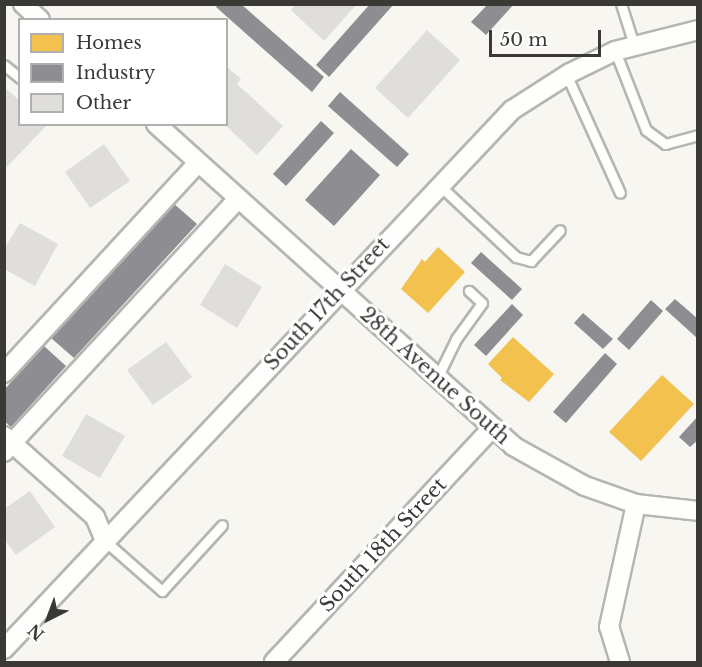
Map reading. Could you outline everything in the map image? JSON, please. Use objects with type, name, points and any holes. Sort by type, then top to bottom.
[{"type":"street","points":[[23,4],[38,18]]},
{"type":"street","name":"South 17th Street","points":[[4,649],[438,184],[512,110],[567,76],[615,51],[698,30]]},
{"type":"street","name":"28th Avenue South","points":[[158,126],[437,378],[493,427],[546,468],[636,504],[698,511]]},
{"type":"street","points":[[4,373],[198,163]]},
{"type":"street","points":[[105,541],[95,517],[7,443],[238,199]]},
{"type":"street","name":"South 18th Street","points":[[274,663],[493,427]]},
{"type":"street","points":[[620,663],[609,627],[636,504]]},
{"type":"lane","points":[[621,4],[634,45]]},
{"type":"lane","points":[[615,51],[646,130],[665,144],[698,135]]},
{"type":"lane","points":[[4,64],[18,76]]},
{"type":"lane","points":[[567,76],[620,193]]},
{"type":"lane","points":[[438,184],[516,257],[531,261],[560,230]]},
{"type":"lane","points":[[437,378],[456,339],[482,303],[469,291]]},
{"type":"lane","points":[[105,541],[162,591],[222,525]]},
{"type":"building: Homes","points":[[438,247],[465,272],[428,313],[401,289],[422,259],[425,262]]},
{"type":"building: Homes","points":[[513,337],[554,374],[529,402],[500,380],[502,378],[488,364]]},
{"type":"building: Homes","points":[[662,375],[694,404],[641,461],[609,432]]},
{"type":"building: Industry","points":[[218,4],[241,4],[324,77],[312,92],[216,7]]},
{"type":"building: Industry","points":[[370,4],[394,4],[329,77],[316,65]]},
{"type":"building: Industry","points":[[488,4],[514,4],[486,35],[471,22]]},
{"type":"building: Industry","points":[[340,92],[409,154],[397,167],[328,106]]},
{"type":"building: Industry","points":[[321,121],[334,133],[286,186],[273,174]]},
{"type":"building: Industry","points":[[351,149],[380,175],[334,226],[305,200]]},
{"type":"building: Industry","points":[[173,203],[197,224],[74,358],[51,338]]},
{"type":"building: Industry","points":[[481,252],[522,289],[512,300],[471,263]]},
{"type":"building: Industry","points":[[675,299],[698,319],[698,339],[665,309]]},
{"type":"building: Industry","points":[[651,300],[663,311],[629,350],[617,339]]},
{"type":"building: Industry","points":[[512,304],[523,315],[486,356],[474,345]]},
{"type":"building: Industry","points":[[583,313],[613,339],[603,349],[574,323]]},
{"type":"building: Industry","points":[[44,346],[66,366],[11,427],[4,421],[4,390]]},
{"type":"building: Industry","points":[[605,353],[617,364],[566,423],[553,412]]},
{"type":"building: Industry","points":[[698,416],[698,440],[690,447],[679,437]]},
{"type":"building: Other","points":[[296,4],[357,4],[324,41],[291,10]]},
{"type":"building: Other","points":[[427,30],[460,60],[408,118],[375,88]]},
{"type":"building: Other","points":[[228,68],[241,79],[237,84],[283,126],[257,155],[226,126],[228,126]]},
{"type":"building: Other","points":[[4,87],[18,99],[18,126],[46,126],[4,170]]},
{"type":"building: Other","points":[[104,144],[130,181],[90,208],[65,172]]},
{"type":"building: Other","points":[[20,223],[58,244],[35,286],[4,269],[4,249]]},
{"type":"building: Other","points":[[225,264],[262,287],[237,328],[200,305]]},
{"type":"building: Other","points":[[166,342],[192,377],[153,405],[127,370]]},
{"type":"building: Other","points":[[86,414],[125,436],[100,478],[62,456]]},
{"type":"building: Other","points":[[30,491],[55,527],[16,555],[4,539],[4,509]]}]
